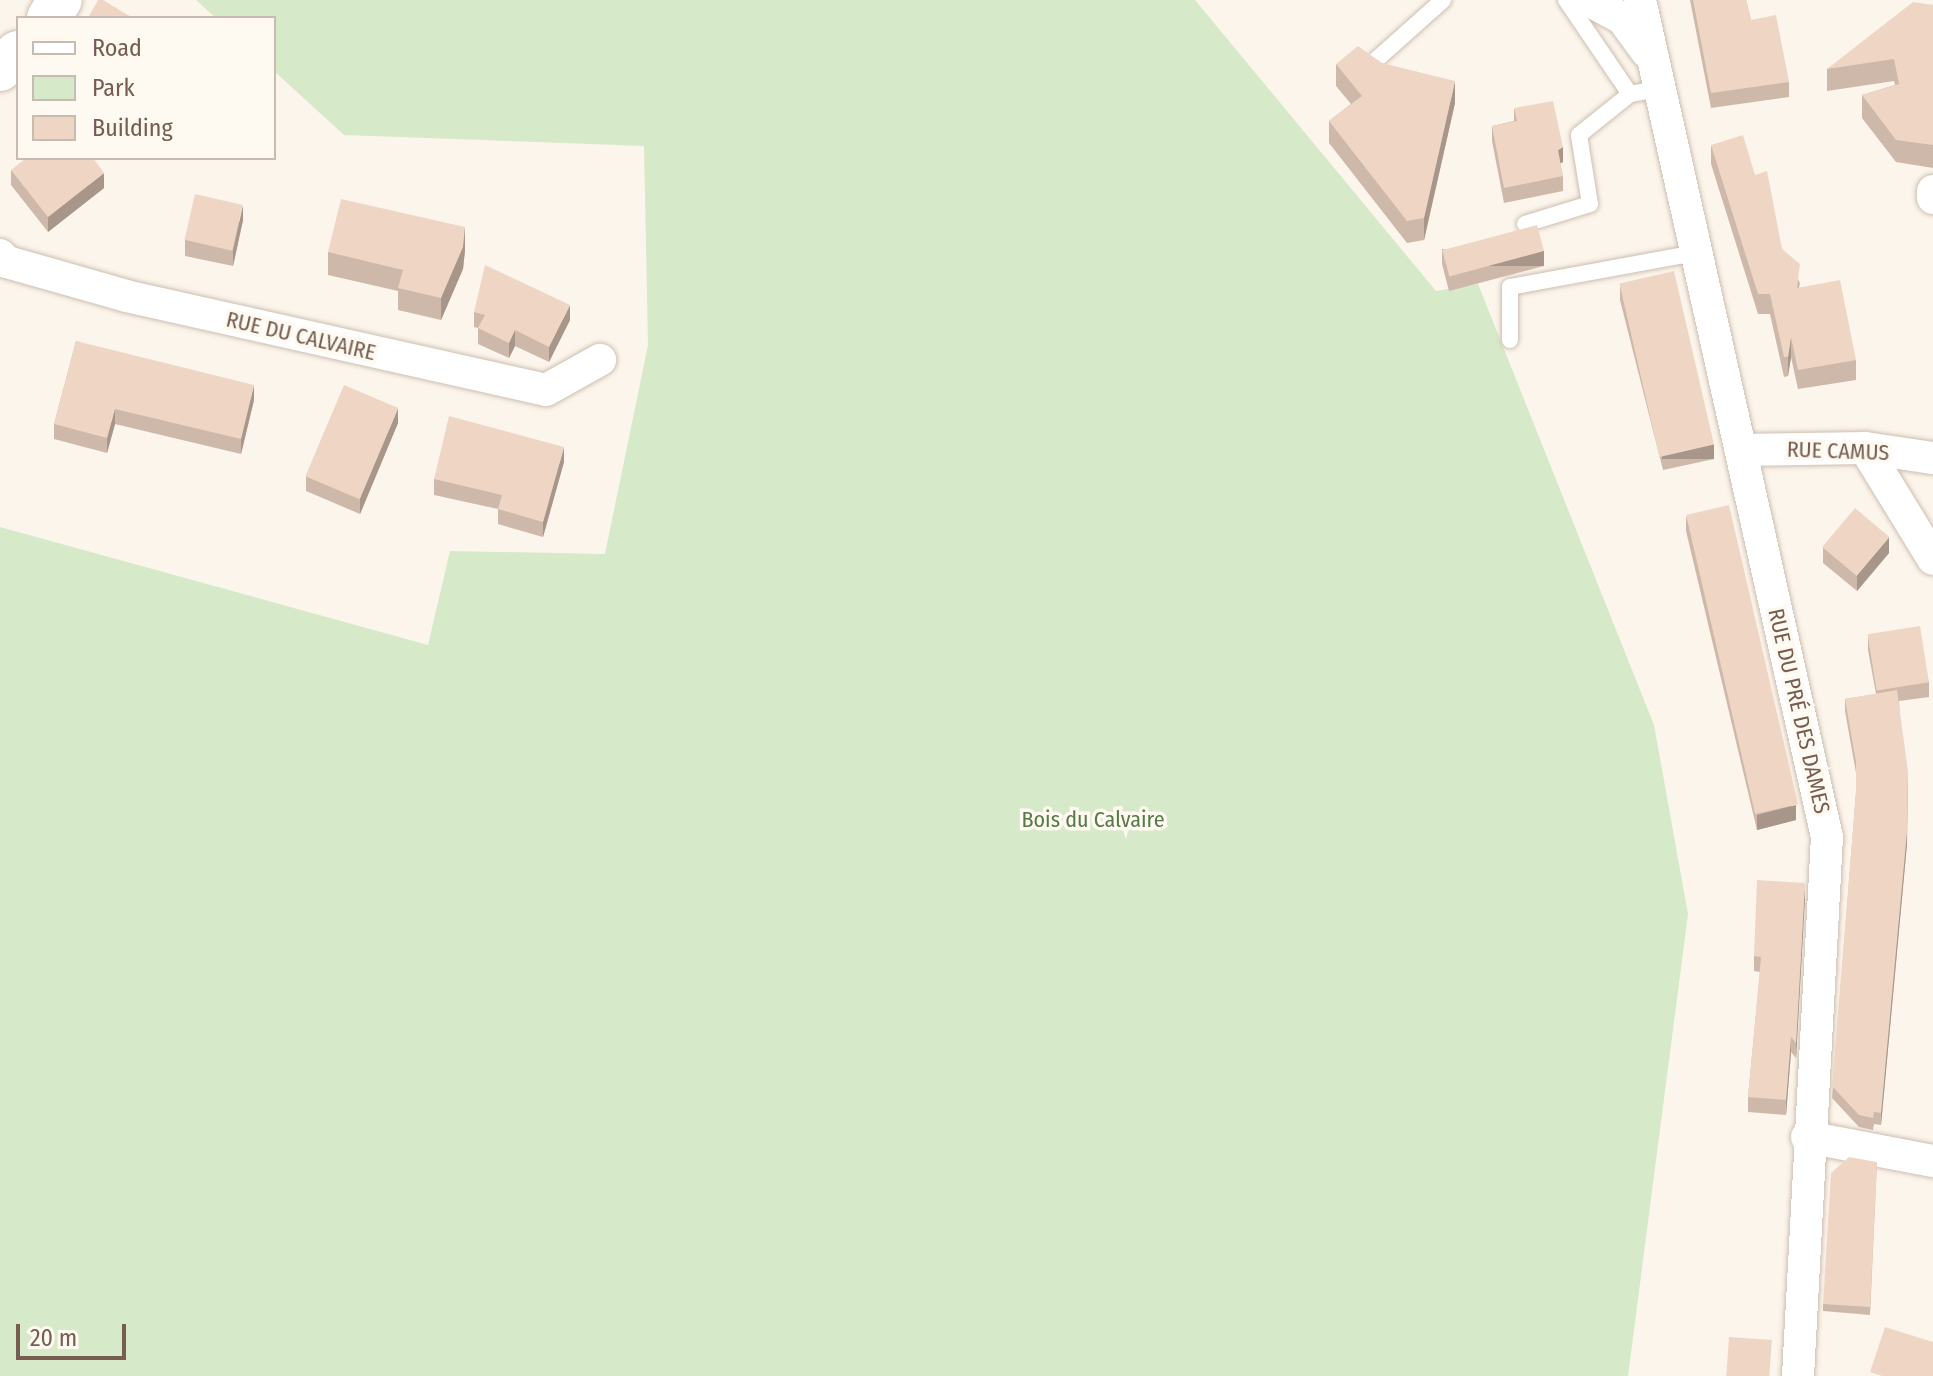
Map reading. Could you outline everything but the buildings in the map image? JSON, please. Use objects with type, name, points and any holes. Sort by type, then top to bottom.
[{"type":"main road","points":[[0,69],[16,55]]},
{"type":"street","name":"RUE DU PRÉ DES DAMES","points":[[1588,0],[1622,18],[1646,80],[1696,253],[1827,837],[1807,1137],[1798,1376]]},
{"type":"street","name":"RUE DU PRÉ DES DAMES","points":[[1640,0],[1646,80]]},
{"type":"street","points":[[1933,191],[1933,198]]},
{"type":"street","name":"RUE DU CALVAIRE","points":[[0,255],[7,262],[126,296],[546,390],[600,360]]},
{"type":"street","points":[[1865,448],[1933,559]]},
{"type":"street","name":"RUE CAMUS","points":[[1742,450],[1865,448],[1933,458]]},
{"type":"street","points":[[1807,1137],[1933,1161]]},
{"type":"lane","points":[[1376,60],[1443,0]]},
{"type":"lane","points":[[1525,224],[1590,204],[1579,135],[1646,80],[1566,0]]},
{"type":"lane","points":[[1510,340],[1510,287],[1696,253]]},
{"type":"green space","name":"Bois du Calvaire","points":[[196,0],[1195,0],[1436,291],[1478,284],[1654,725],[1688,914],[1628,1376],[0,1376],[0,527],[428,645],[450,551],[605,554],[648,345],[644,146],[344,135],[276,73],[276,16],[214,16]]}]
